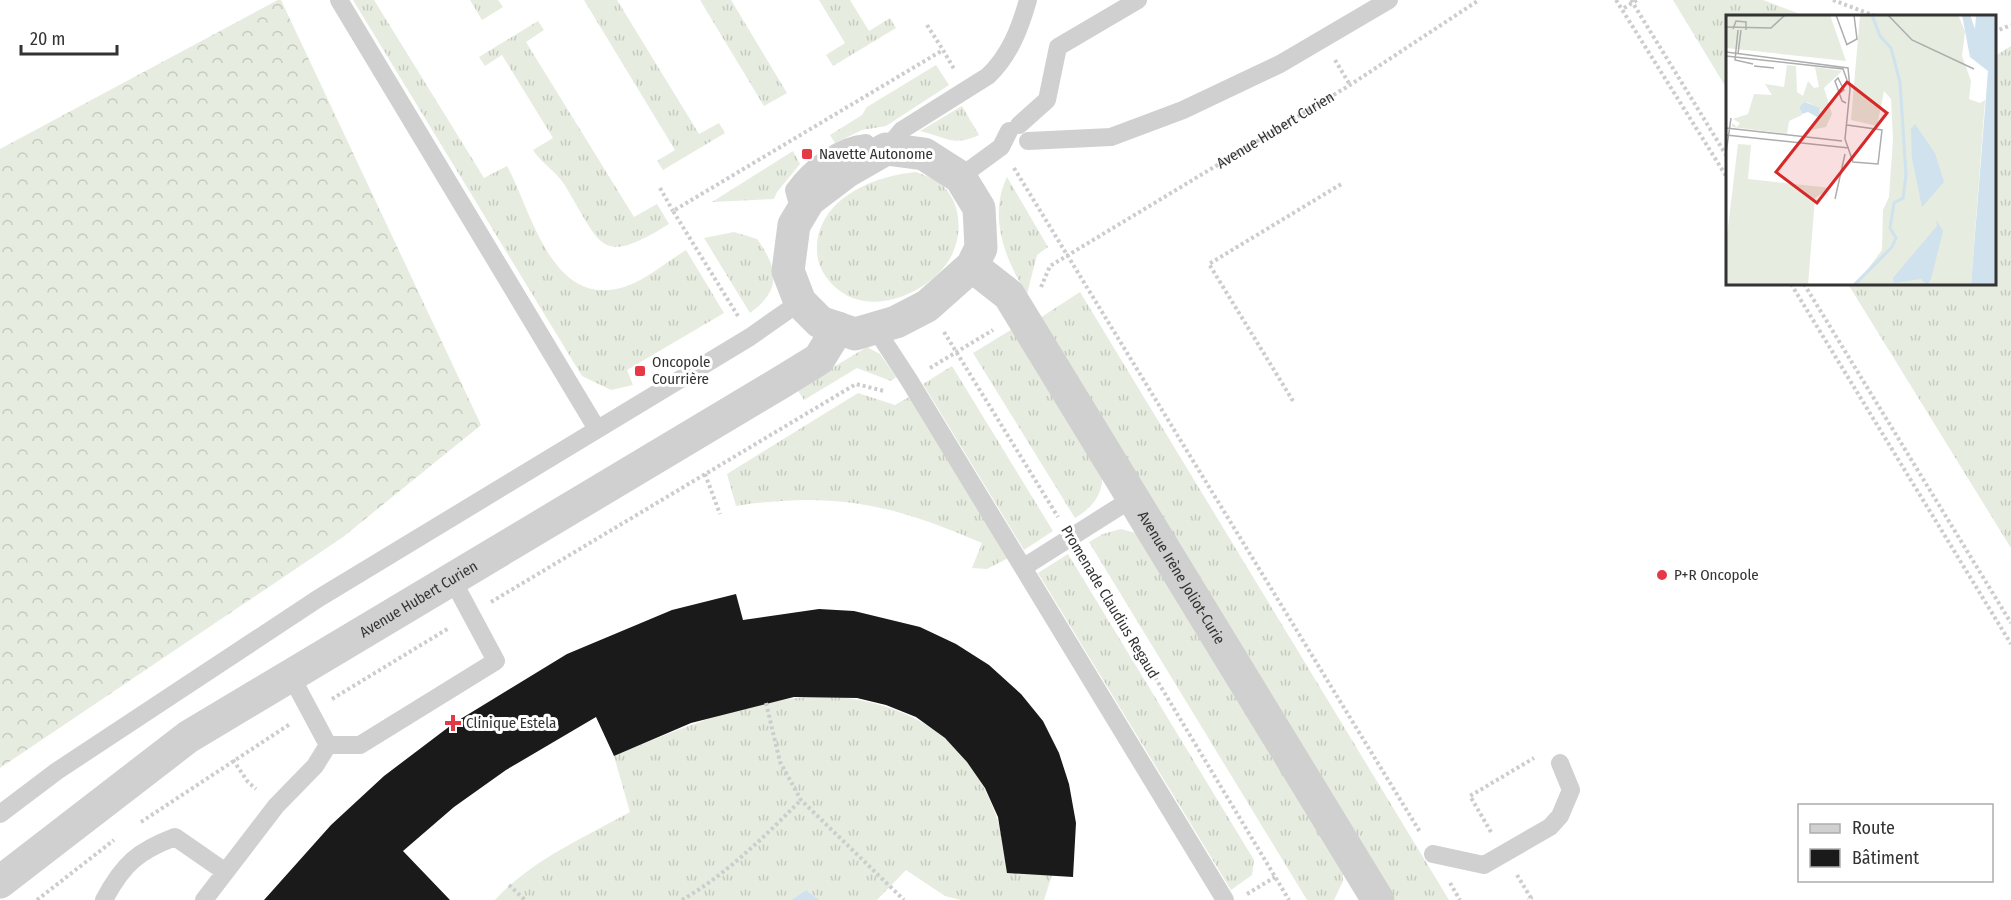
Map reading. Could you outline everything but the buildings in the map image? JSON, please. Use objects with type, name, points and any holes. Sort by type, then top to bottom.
[{"type":"street","points":[[881,151],[924,154],[960,177],[979,208],[981,248],[972,266],[927,306],[896,322],[855,334],[819,322],[800,302],[788,270],[794,225],[809,200],[846,172],[881,151]]},
{"type":"street","name":"Avenue Irène Joliot-Curie","points":[[972,266],[1010,295],[1378,900]]},
{"type":"street","name":"Avenue Hubert Curien","points":[[0,882],[188,737],[819,359],[838,328]]},
{"type":"lane","points":[[339,0],[597,429]]},
{"type":"lane","points":[[881,151],[902,130],[988,76],[998,66],[1018,34],[1028,0]]},
{"type":"lane","points":[[960,177],[1015,138],[1047,100],[1058,47],[1138,0]]},
{"type":"lane","points":[[1015,138],[1111,137],[1183,110],[1280,64],[1389,0]]},
{"type":"lane","points":[[0,814],[57,771],[319,598],[780,318],[800,302]]},
{"type":"lane","points":[[875,328],[1225,900]]},
{"type":"lane","points":[[1023,567],[1133,498]]},
{"type":"lane","points":[[328,745],[360,745],[496,661],[452,579]]},
{"type":"lane","points":[[291,676],[328,745]]},
{"type":"lane","points":[[204,900],[276,806],[315,766],[328,745]]},
{"type":"lane","points":[[1433,854],[1484,865],[1550,827],[1560,816],[1571,790],[1560,763]]},
{"type":"lane","points":[[104,900],[116,877],[146,848],[175,837],[224,871]]},
{"type":"path","name":"Avenue Hubert Curien","points":[[1433,854],[1068,254],[1350,85],[1479,0]]},
{"type":"path","points":[[1616,0],[1624,8],[1726,176]]},
{"type":"path","points":[[1833,0],[1872,15]]},
{"type":"path","points":[[1624,8],[1634,1],[1726,155]]},
{"type":"path","points":[[927,25],[943,50]]},
{"type":"path","points":[[1996,32],[2011,25]]},
{"type":"path","points":[[1293,401],[1209,264],[1343,183]]},
{"type":"path","points":[[660,188],[673,211]]},
{"type":"path","points":[[1792,285],[2011,644]]},
{"type":"path","points":[[1805,285],[2011,623]]},
{"type":"path","name":"Promenade Claudius Regaud","points":[[927,306],[1071,537],[1289,900]]},
{"type":"path","points":[[705,474],[720,514]]},
{"type":"path","points":[[766,703],[780,762],[801,800],[904,900]]},
{"type":"path","points":[[1528,900],[1531,898],[1470,796],[1534,758]]},
{"type":"path","points":[[233,760],[248,782],[276,806]]},
{"type":"path","points":[[682,900],[699,890],[758,843],[801,800]]},
{"type":"path","points":[[1433,854],[1460,900]]},
{"type":"path","points":[[1236,900],[1275,877]]},
{"type":"path","points":[[509,885],[525,900]]},
{"type":"green space","points":[[281,0],[481,425],[343,537],[0,768],[0,149]]},
{"type":"green space","points":[[353,0],[374,0],[484,178],[507,166],[536,231],[548,253],[563,272],[580,285],[601,290],[627,286],[686,250],[724,313],[627,370],[633,385],[611,390],[582,376]]},
{"type":"green space","points":[[470,0],[498,0],[503,7],[482,20]]},
{"type":"green space","points":[[584,0],[617,0],[699,134],[719,123],[725,133],[663,170],[657,161],[675,150]]},
{"type":"green space","points":[[700,0],[731,0],[787,93],[764,106]]},
{"type":"green space","points":[[819,0],[850,0],[869,31],[890,18],[896,28],[833,66],[826,55],[845,43]]},
{"type":"green space","points":[[1673,0],[1763,0],[1802,15],[1726,15],[1726,87]]},
{"type":"green space","points":[[538,21],[544,30],[526,42],[634,217],[657,204],[669,224],[628,245],[615,247],[604,243],[586,222],[561,179],[533,150],[553,138],[502,55],[485,66],[479,57]]},
{"type":"green space","points":[[2011,46],[2011,548],[1849,285],[1996,285],[1996,55]]},
{"type":"green space","points":[[936,65],[949,85],[886,126],[862,130],[835,143],[830,135],[862,115],[867,107]]},
{"type":"green space","points":[[962,106],[979,135],[956,141],[920,131]]},
{"type":"green space","points":[[793,151],[800,164],[774,199],[712,202]]},
{"type":"green space","points":[[916,172],[937,181],[953,199],[957,210],[958,235],[951,257],[933,278],[907,295],[877,302],[848,296],[827,279],[818,259],[817,247],[820,230],[827,215],[838,203],[867,185],[900,174]]},
{"type":"green space","points":[[1007,177],[1048,247],[1037,255],[1027,294],[1006,252],[999,222],[999,207]]},
{"type":"green space","points":[[734,232],[757,239],[772,269],[772,287],[768,296],[750,313],[704,238]]},
{"type":"green space","points":[[1080,292],[1449,900],[1395,900],[1040,318]]},
{"type":"green space","points":[[1014,328],[1102,472],[1101,487],[1096,499],[1075,518],[973,353]]},
{"type":"green space","points":[[867,347],[880,354],[896,377],[891,381],[857,368],[804,400],[797,389]]},
{"type":"green space","points":[[952,366],[1053,531],[1024,550],[923,384]]},
{"type":"green space","points":[[858,393],[895,405],[909,397],[1008,558],[987,569],[972,568],[982,543],[919,519],[862,504],[803,500],[736,506],[727,474]]},
{"type":"green space","points":[[1121,529],[1139,534],[1343,870],[1343,881],[1334,900],[1307,900],[1089,542],[1103,534]]},
{"type":"green space","points":[[1068,554],[1254,860],[1252,875],[1231,890],[1038,573]]},
{"type":"green space","points":[[828,696],[862,700],[892,709],[919,721],[943,737],[963,757],[980,781],[994,810],[1004,843],[1052,875],[1044,900],[961,900],[945,896],[906,870],[877,900],[820,900],[806,890],[791,900],[495,900],[509,886],[542,861],[630,812],[614,756],[692,725],[746,708],[800,698]]},
{"type":"water","points":[[806,890],[820,900],[791,900]]},
{"type":"place","name":"Navette Autonome","points":[[807,154]]},
{"type":"place","name":"Oncopole Courrière","points":[[640,371]]},
{"type":"place","name":"P+R Oncopole","points":[[1662,575]]},
{"type":"place","name":"Clinique Estela","points":[[453,723]]}]
